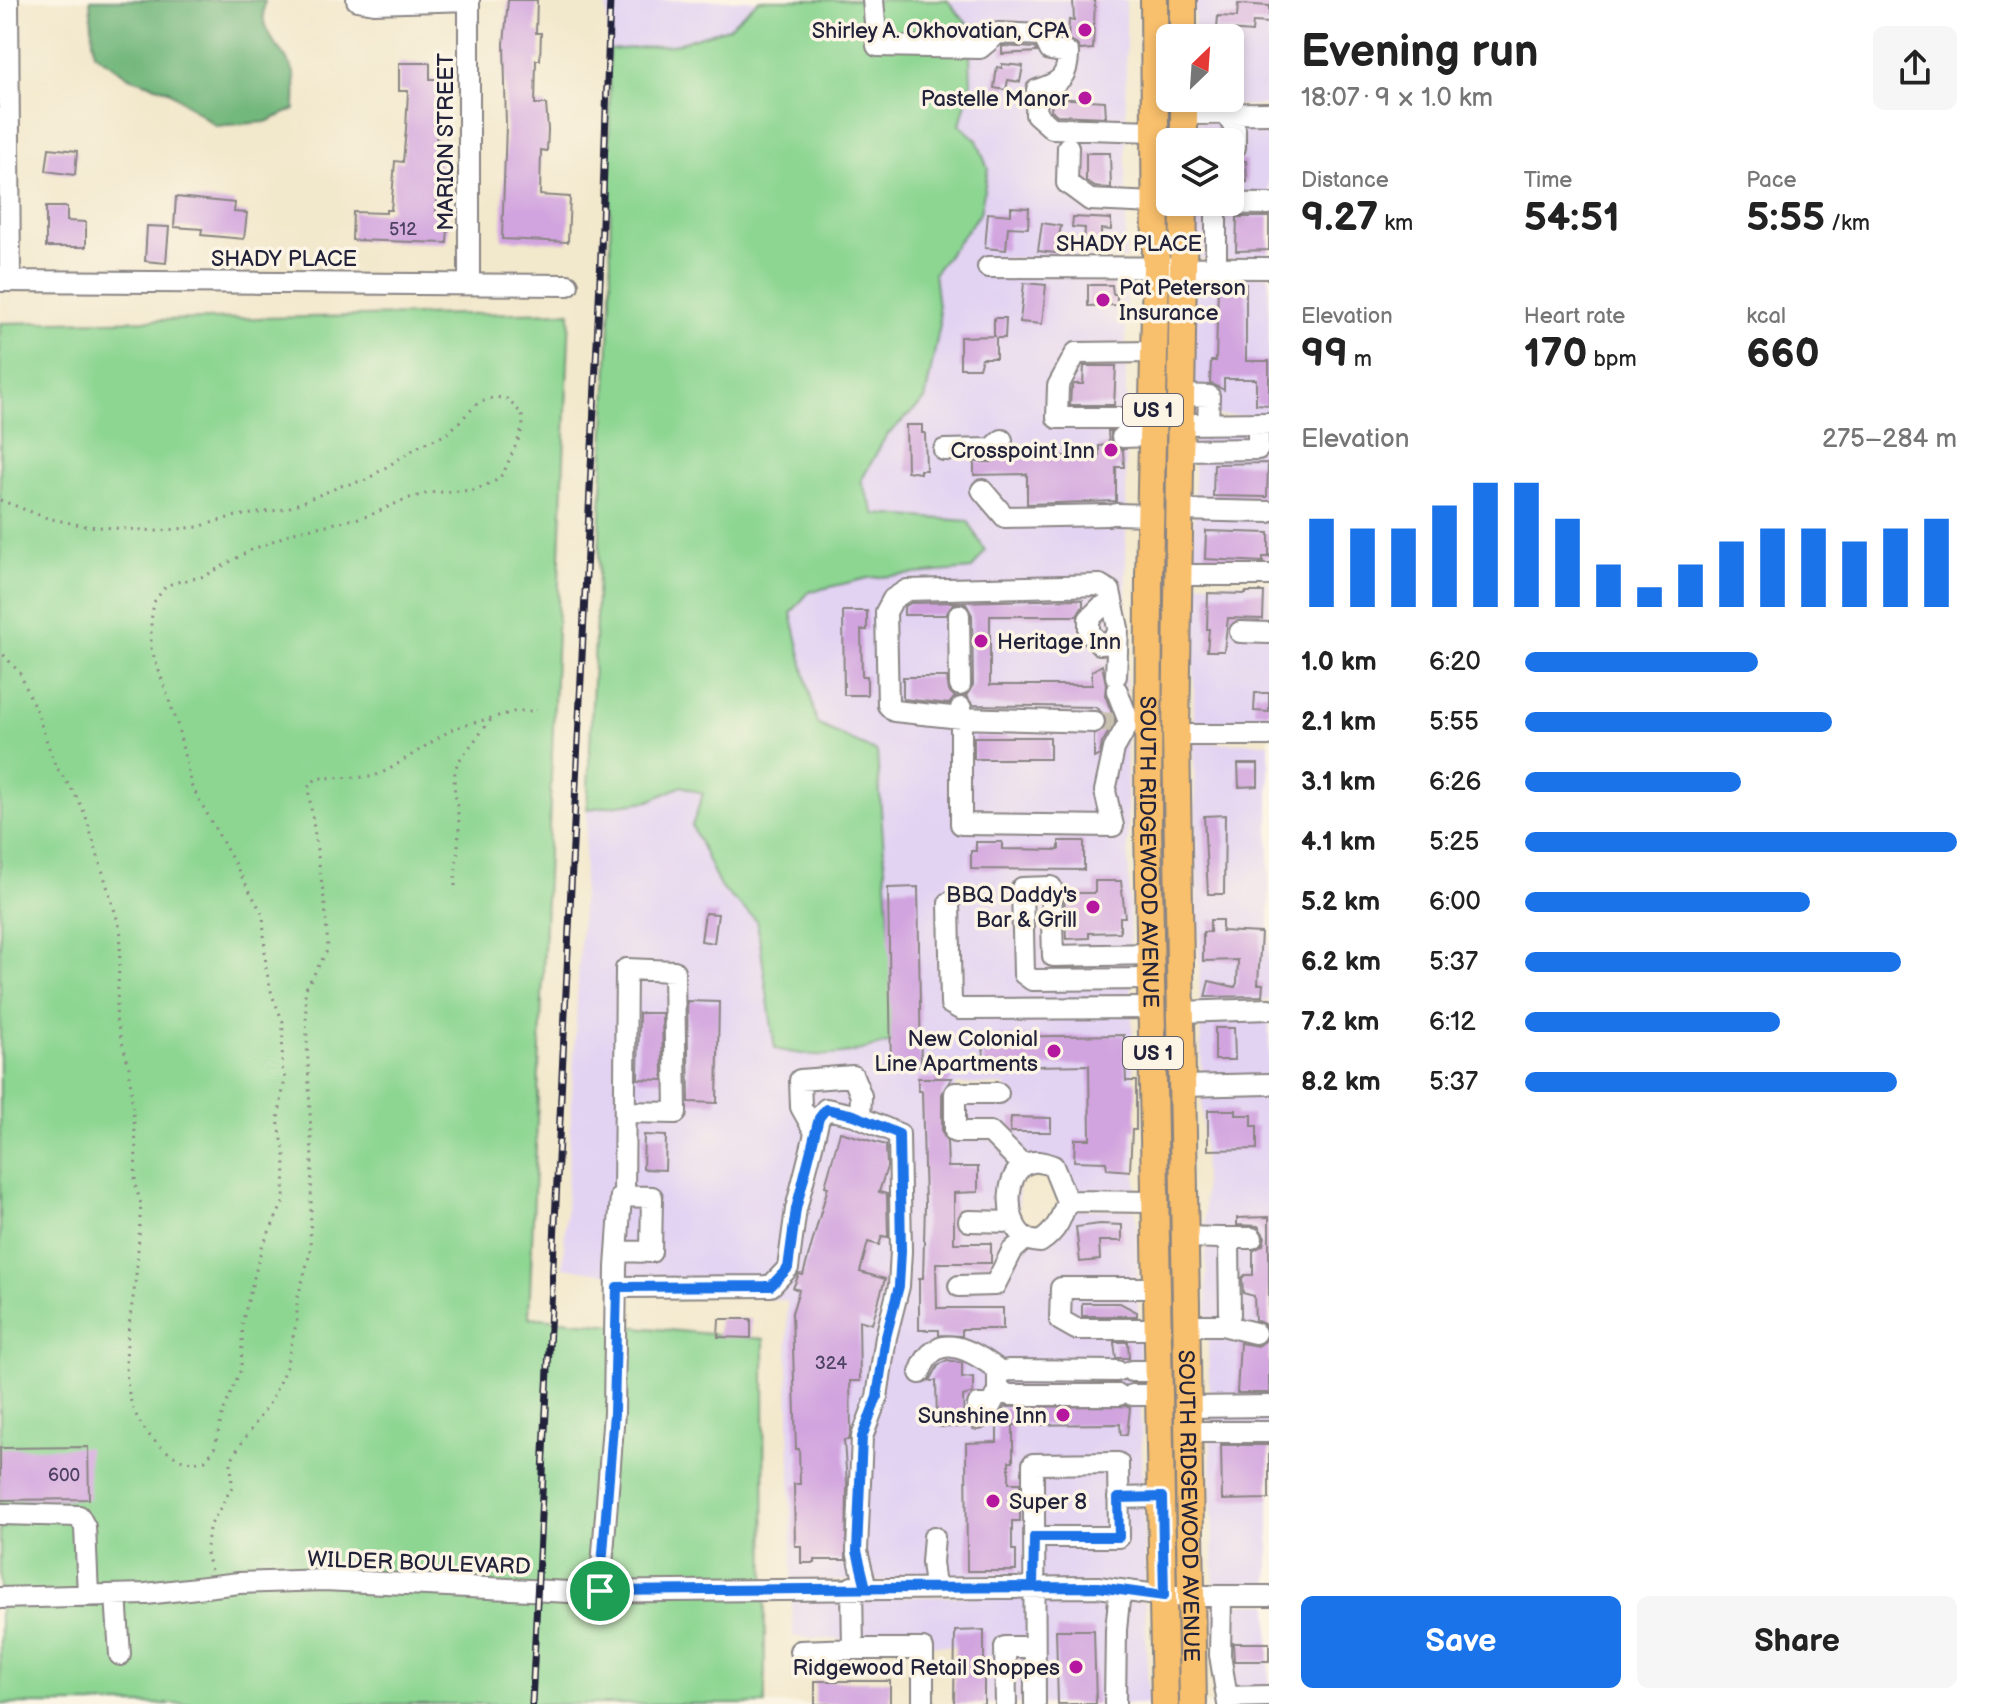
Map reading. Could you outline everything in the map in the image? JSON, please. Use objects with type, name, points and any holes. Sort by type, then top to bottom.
[{"type":"main road","name":"SOUTH RIDGEWOOD AVENUE","points":[[1154,0],[1154,352],[1137,422],[1150,515],[1148,649],[1137,726],[1148,828],[1152,966],[1165,1704]]},
{"type":"main road","points":[[1183,0],[1183,24]]},
{"type":"main road","name":"SOUTH RIDGEWOOD AVENUE","points":[[1184,216],[1176,735],[1193,1704]]},
{"type":"main road","points":[[1148,649],[1163,726],[1176,735]]},
{"type":"main road","points":[[1137,726],[1160,745],[1177,785]]},
{"type":"street","points":[[5,281],[8,0]]},
{"type":"street","points":[[357,0],[374,3],[469,0]]},
{"type":"street","name":"MARION STREET","points":[[469,0],[469,283]]},
{"type":"street","points":[[873,0],[877,46],[980,48],[998,33],[1043,35],[1050,50],[1068,53],[1068,69],[1056,84],[1037,90],[1036,114],[1052,128],[1155,131]]},
{"type":"street","points":[[1217,112],[1269,113]]},
{"type":"street","points":[[1228,114],[1235,128]]},
{"type":"street","points":[[1068,147],[1067,183],[1090,200],[1155,203]]},
{"type":"street","points":[[1244,204],[1269,204]]},
{"type":"street","points":[[1216,216],[1216,268]]},
{"type":"street","name":"SHADY PLACE","points":[[988,267],[1269,268]]},
{"type":"street","name":"SHADY PLACE","points":[[5,281],[568,285]]},
{"type":"street","points":[[1137,422],[1057,418],[1058,386],[1076,353],[1121,362],[1154,352]]},
{"type":"street","points":[[1182,395],[1209,396],[1208,424]]},
{"type":"street","points":[[1263,423],[1258,449],[1181,437],[1208,424],[1263,423]]},
{"type":"street","points":[[944,450],[992,449],[1002,440]]},
{"type":"street","points":[[982,490],[1005,517],[1150,515]]},
{"type":"street","points":[[1179,510],[1269,512]]},
{"type":"street","points":[[1178,575],[1269,574]]},
{"type":"street","points":[[1094,722],[894,711],[888,705],[886,612],[893,599],[907,590],[958,600],[1100,585],[1110,591],[1118,631],[1116,684],[1137,726],[1114,749],[1105,791],[1113,826]]},
{"type":"street","points":[[958,600],[960,685]]},
{"type":"street","points":[[1112,602],[1089,619],[1089,632],[1100,644],[1110,643],[1118,631]]},
{"type":"street","points":[[1118,631],[1148,649]]},
{"type":"street","points":[[1240,632],[1269,633]]},
{"type":"street","points":[[961,713],[961,824],[1148,828]]},
{"type":"street","points":[[1176,735],[1269,735]]},
{"type":"street","points":[[1051,887],[1053,956],[1152,966],[1032,980],[1024,974],[1022,888],[1051,887]]},
{"type":"street","points":[[949,903],[951,1004],[960,1009],[1153,1008]]},
{"type":"street","points":[[624,1196],[626,969],[674,971],[676,1113],[625,1112]]},
{"type":"street","points":[[1180,1012],[1269,1009]]},
{"type":"street","points":[[815,1132],[801,1107],[800,1080],[853,1076],[861,1096],[860,1118]]},
{"type":"street","points":[[1182,1086],[1269,1084]]},
{"type":"street","points":[[998,1093],[955,1093],[955,1132],[990,1132],[1023,1165]]},
{"type":"street","points":[[617,1287],[771,1286],[788,1268],[796,1209],[819,1118],[826,1109],[860,1118],[899,1134],[899,1286],[886,1337],[877,1397],[862,1437],[857,1551],[859,1588],[853,1649]]},
{"type":"street","points":[[959,1286],[995,1285],[1019,1231],[1010,1188],[1015,1174],[1023,1165],[1036,1161],[1053,1166],[1067,1201],[1053,1234],[1040,1242],[1019,1231],[969,1221]]},
{"type":"street","points":[[600,1591],[614,1413],[618,1251],[621,1196],[652,1197],[651,1252],[618,1251]]},
{"type":"street","points":[[1067,1201],[1156,1202]]},
{"type":"street","points":[[1185,1237],[1252,1238]]},
{"type":"street","points":[[1220,1238],[1229,1244],[1230,1314],[1222,1325]]},
{"type":"street","points":[[1158,1288],[1061,1288],[1060,1320],[1076,1329],[1159,1329]]},
{"type":"street","points":[[1186,1325],[1222,1325],[1255,1333]]},
{"type":"street","points":[[920,1373],[931,1351],[941,1347],[976,1353],[1010,1395],[1125,1395],[1160,1383]]},
{"type":"street","points":[[1000,1381],[1124,1371],[1160,1383]]},
{"type":"street","points":[[978,1419],[978,1405],[991,1405],[1000,1381]]},
{"type":"street","points":[[1188,1420],[1269,1406]]},
{"type":"street","points":[[1188,1420],[1269,1432]]},
{"type":"street","points":[[1034,1537],[1119,1537],[1118,1463],[1033,1464],[1035,1704]]},
{"type":"street","points":[[1118,1498],[1162,1497]]},
{"type":"street","points":[[0,1514],[79,1516],[85,1527],[88,1595]]},
{"type":"street","points":[[934,1537],[928,1559],[935,1587]]},
{"type":"street","name":"WILDER BOULEVARD","points":[[0,1598],[116,1595],[324,1580],[538,1591],[1098,1587],[1164,1596],[1269,1596]]},
{"type":"street","points":[[1115,1704],[1120,1590]]},
{"type":"street","points":[[116,1595],[120,1655]]},
{"type":"street","points":[[1221,1596],[1222,1676],[1227,1700],[1269,1696]]},
{"type":"street","points":[[1006,1704],[1005,1647],[1034,1647]]},
{"type":"street","points":[[800,1651],[923,1649],[923,1704]]},
{"type":"street","points":[[1193,1676],[1222,1676]]},
{"type":"path","points":[[0,500],[47,518],[85,526],[157,531],[198,527],[231,517],[285,509],[341,486],[366,480],[419,446],[447,434],[478,403],[495,397],[515,404],[522,414],[523,426],[519,438],[503,474],[495,481],[475,490],[428,493],[368,516],[294,532],[249,551],[205,576],[173,583],[165,587],[154,602],[151,648],[177,723],[191,785],[263,915],[266,969],[283,1022],[282,1067],[285,1078],[278,1120],[285,1155],[284,1201],[262,1247],[243,1320],[241,1369],[223,1412],[214,1450],[205,1460],[185,1462],[161,1447],[144,1426],[130,1399],[125,1368],[141,1204],[135,1184],[136,1135],[129,1067],[116,1019],[121,935],[85,814],[55,765],[20,673],[0,651]]},
{"type":"path","points":[[229,1585],[213,1575],[209,1567],[206,1555],[209,1528],[232,1487],[231,1463],[234,1454],[265,1411],[286,1367],[297,1320],[297,1300],[310,1253],[312,1159],[305,990],[328,949],[325,905],[308,787],[317,778],[372,777],[454,728],[517,711],[537,711]]},
{"type":"path","points":[[455,886],[459,828],[453,781],[455,771],[458,762],[493,717]]},
{"type":"shaded area","points":[[606,0],[759,0],[728,28],[672,45],[609,50]]},
{"type":"shaded area","points":[[947,0],[1126,0],[1126,259],[982,258],[980,274],[1126,276],[1126,754],[1136,1193],[1072,1192],[1059,1162],[1018,1159],[1019,1245],[1072,1209],[1136,1210],[1145,1585],[792,1580],[787,1301],[563,1267],[587,810],[649,801],[682,786],[703,794],[720,887],[757,921],[775,1049],[817,724],[791,612],[809,592],[868,578],[968,521],[875,514],[861,481],[886,436],[925,400],[940,324],[934,273],[980,213],[988,169],[977,140],[959,125],[971,83],[969,26]],"holes":[[[956,1084],[1006,1085],[1005,1101],[962,1101],[963,1124],[998,1124],[996,1140],[948,1133]]]},
{"type":"shaded area","points":[[1195,0],[1269,0],[1269,105],[1244,105],[1244,24],[1195,24]]},
{"type":"shaded area","points":[[1269,121],[1269,260],[1195,259],[1195,216],[1244,216],[1244,128],[1195,128],[1195,122]]},
{"type":"shaded area","points":[[1195,276],[1269,276],[1269,415],[1194,416]]},
{"type":"shaded area","points":[[1269,431],[1269,566],[1194,567],[1194,432]]},
{"type":"shaded area","points":[[1194,583],[1269,583],[1269,726],[1194,727]]},
{"type":"shaded area","points":[[1194,743],[1269,743],[1269,1000],[1200,1003]]},
{"type":"shaded area","points":[[1269,1017],[1269,1076],[1202,1077],[1200,1019]]},
{"type":"shaded area","points":[[1269,1092],[1269,1587],[1214,1587],[1202,1094]]},
{"type":"shaded area","points":[[1097,1596],[1145,1602],[1148,1704],[955,1704],[956,1646],[793,1637],[792,1597]]},
{"type":"shaded area","points":[[1214,1604],[1269,1604],[1269,1704],[1215,1704]]},
{"type":"green space","points":[[90,0],[265,0],[263,12],[267,30],[293,70],[295,109],[266,122],[216,126],[168,90],[129,77],[94,53]]},
{"type":"green space","points":[[759,0],[947,0],[969,26],[971,83],[960,125],[977,140],[988,169],[980,213],[934,273],[940,324],[925,400],[886,436],[861,481],[875,514],[968,521],[985,551],[972,569],[868,578],[809,592],[791,613],[817,724],[877,752],[897,1040],[837,1055],[808,1055],[775,1049],[757,921],[720,887],[692,826],[703,794],[682,786],[649,801],[587,809],[611,300],[609,50],[672,45],[728,28]]},
{"type":"green space","points":[[570,312],[529,1317],[764,1339],[765,1704],[0,1704],[0,323]]},
{"type":"building","points":[[508,0],[537,0],[536,33],[541,33],[540,60],[536,60],[535,104],[546,104],[548,130],[547,151],[541,150],[540,195],[570,197],[568,242],[502,239],[506,125],[504,44]]},
{"type":"building","points":[[1073,0],[1095,0],[1093,49],[1080,50],[1076,43],[1068,40],[1069,20],[1074,21]]},
{"type":"building","points":[[1238,4],[1269,6],[1269,23],[1253,22],[1252,32],[1244,31],[1244,24],[1217,24],[1218,16],[1237,17]]},
{"type":"building","points":[[1002,46],[1035,48],[1037,52],[1002,54]]},
{"type":"building","points":[[399,63],[430,63],[430,79],[439,79],[436,145],[440,145],[440,165],[436,213],[449,213],[447,243],[352,240],[353,212],[386,213],[386,210],[391,210],[395,161],[403,162],[406,129],[408,91],[399,91]]},
{"type":"building","points":[[1002,64],[1023,66],[1020,82],[1008,80],[1006,90],[994,88],[997,67],[1002,68]]},
{"type":"building","points":[[1053,98],[1105,101],[1106,117],[1057,115],[1051,110]]},
{"type":"building","points":[[49,148],[77,151],[75,175],[46,171]]},
{"type":"building","points":[[1086,153],[1110,153],[1111,188],[1095,187],[1086,181]]},
{"type":"building","points":[[1244,161],[1246,161],[1247,182],[1244,182]]},
{"type":"building","points":[[176,197],[235,203],[234,212],[247,213],[244,239],[201,235],[202,229],[174,227]]},
{"type":"building","points":[[46,207],[67,207],[67,221],[86,222],[86,247],[46,247]]},
{"type":"building","points":[[1011,207],[1029,208],[1028,228],[1008,227],[1006,250],[985,248],[988,213],[1011,215]]},
{"type":"building","points":[[1073,217],[1111,219],[1111,230],[1101,229],[1101,244],[1084,242],[1085,228],[1072,227]]},
{"type":"building","points":[[1237,217],[1269,217],[1269,250],[1236,251]]},
{"type":"building","points":[[1042,223],[1061,226],[1058,241],[1066,242],[1064,254],[1038,251]]},
{"type":"building","points":[[147,226],[169,227],[166,263],[145,261]]},
{"type":"building","points":[[1024,283],[1046,285],[1042,324],[1020,322]]},
{"type":"building","points":[[1218,284],[1246,284],[1246,361],[1269,361],[1269,405],[1256,404],[1256,379],[1224,379],[1224,390],[1210,383],[1211,361],[1216,361]]},
{"type":"building","name":"Pat Peterson Insurance","points":[[1088,285],[1112,285],[1113,294],[1117,294],[1117,305],[1088,306]]},
{"type":"building","points":[[994,318],[1006,318],[1005,338],[996,338],[996,358],[982,358],[979,368],[960,368],[960,337],[994,336]]},
{"type":"building","points":[[1084,366],[1116,366],[1114,405],[1070,405],[1074,384],[1083,384]]},
{"type":"building","points":[[906,425],[922,425],[922,433],[925,433],[926,470],[920,470],[920,473],[907,471]]},
{"type":"building","points":[[1108,431],[1111,431],[1111,444],[1123,450],[1124,467],[1116,467],[1116,501],[1027,504],[1027,474],[974,475],[974,462],[992,462],[1001,458],[1099,455],[1099,446],[1109,445]]},
{"type":"building","points":[[1268,463],[1267,497],[1213,496],[1214,464]]},
{"type":"building","points":[[1206,531],[1269,533],[1269,557],[1263,557],[1263,562],[1205,559]]},
{"type":"building","points":[[1264,592],[1263,619],[1228,618],[1224,651],[1207,651],[1208,593]]},
{"type":"building","name":"Heritage Inn","points":[[1083,600],[1077,616],[990,616],[990,685],[1092,685],[1092,671],[1102,665],[1105,695],[1115,721],[1102,743],[1100,755],[1094,758],[1094,735],[1105,729],[1107,722],[1105,715],[1095,707],[973,705],[966,696],[973,685],[972,615],[966,604],[953,604],[946,615],[904,615],[904,607],[911,603]]},
{"type":"building","points":[[843,611],[867,611],[867,630],[861,630],[862,676],[867,676],[867,695],[844,695]]},
{"type":"building","points":[[903,677],[947,677],[949,691],[955,697],[949,704],[903,699]]},
{"type":"building","points":[[1255,693],[1269,693],[1269,712],[1254,711]]},
{"type":"building","points":[[974,737],[1050,737],[1050,759],[974,759]]},
{"type":"building","points":[[1238,764],[1258,764],[1258,786],[1239,787]]},
{"type":"building","points":[[1225,815],[1224,894],[1208,894],[1204,816]]},
{"type":"building","points":[[1059,841],[1084,841],[1084,870],[971,869],[971,851],[976,851],[976,842],[1002,842],[1002,849],[1059,850]]},
{"type":"building","name":"BBQ Daddy's Bar & Grill","points":[[1095,881],[1121,881],[1125,917],[1120,917],[1120,932],[1089,933],[1089,938],[1066,939],[1064,893],[1095,893]]},
{"type":"building","points":[[918,887],[921,1066],[891,1066],[888,888]]},
{"type":"building","points":[[705,913],[718,914],[714,943],[701,941]]},
{"type":"building","points":[[1210,920],[1222,920],[1222,931],[1261,933],[1258,984],[1263,984],[1262,996],[1205,997],[1209,981],[1235,987],[1237,983],[1238,960],[1203,961],[1203,932],[1210,932]]},
{"type":"building","points":[[687,1001],[719,1002],[717,1103],[689,1102]]},
{"type":"building","points":[[639,1013],[662,1013],[663,1080],[638,1079]]},
{"type":"building","points":[[1215,1028],[1234,1028],[1235,1060],[1215,1060]]},
{"type":"building","points":[[1124,1035],[1126,1081],[1136,1081],[1136,1130],[1132,1130],[1130,1171],[1107,1169],[1106,1162],[1074,1161],[1075,1139],[1090,1139],[1089,1065],[984,1067],[983,1037]]},
{"type":"building","points":[[918,1078],[952,1078],[942,1093],[942,1132],[947,1142],[948,1167],[978,1167],[978,1192],[954,1193],[954,1243],[991,1243],[991,1263],[936,1263],[937,1308],[1003,1308],[1003,1329],[962,1329],[962,1336],[939,1335],[939,1330],[919,1330],[919,1278],[923,1278],[925,1204],[922,1091],[918,1091]]},
{"type":"building","points":[[1208,1110],[1236,1110],[1236,1115],[1252,1115],[1252,1126],[1257,1126],[1257,1149],[1208,1150]]},
{"type":"building","points":[[1011,1117],[1051,1118],[1051,1132],[1010,1132]]},
{"type":"building","points":[[840,1132],[886,1145],[887,1167],[879,1192],[887,1194],[888,1237],[882,1236],[879,1245],[868,1242],[860,1272],[885,1279],[872,1324],[859,1320],[860,1381],[850,1381],[851,1430],[849,1440],[844,1440],[846,1560],[801,1563],[801,1546],[795,1546],[794,1484],[800,1484],[792,1313],[799,1290],[793,1288],[799,1274],[803,1275]]},
{"type":"building","points":[[644,1135],[666,1136],[665,1170],[643,1169]]},
{"type":"building","points":[[1269,1217],[1269,1393],[1237,1393],[1240,1343],[1258,1346],[1268,1335],[1264,1324],[1255,1320],[1254,1296],[1243,1293],[1242,1278],[1253,1275],[1253,1251],[1263,1245],[1265,1237],[1258,1226],[1237,1225],[1237,1218]]},
{"type":"building","points":[[1122,1225],[1122,1241],[1099,1241],[1100,1260],[1080,1262],[1076,1227]]},
{"type":"building","points":[[1082,1303],[1120,1303],[1137,1312],[1137,1316],[1082,1316]]},
{"type":"building","points":[[719,1319],[751,1319],[751,1338],[718,1337]]},
{"type":"building","points":[[1114,1342],[1128,1342],[1129,1358],[1116,1358]]},
{"type":"building","points":[[947,1360],[962,1363],[962,1378],[973,1377],[973,1393],[963,1396],[964,1427],[940,1427],[937,1418],[936,1381],[930,1381],[938,1366]]},
{"type":"building","name":"Super 8","points":[[1005,1407],[1130,1408],[1127,1435],[1121,1435],[1120,1424],[1013,1425],[1013,1461],[1009,1461],[1009,1483],[1020,1483],[1025,1502],[1020,1510],[1020,1521],[1012,1521],[1016,1571],[967,1571],[966,1443],[997,1442],[997,1416]]},
{"type":"building","points":[[1221,1445],[1269,1445],[1269,1499],[1222,1500]]},
{"type":"building","points":[[88,1447],[89,1499],[0,1500],[0,1448]]},
{"type":"building","points":[[984,1630],[984,1704],[954,1704],[955,1631]]},
{"type":"building","name":"Ridgewood Retail Shoppes","points":[[1056,1630],[1094,1630],[1096,1704],[1058,1704]]},
{"type":"building","points":[[1233,1643],[1269,1643],[1269,1661],[1234,1661]]},
{"type":"building","points":[[815,1681],[890,1681],[890,1704],[815,1704]]},
{"type":"tunnel","points":[[1094,722],[1123,723]]},
{"type":"railway","points":[[532,1704],[600,280],[610,0]]},
{"type":"place","name":"Shirley A. Okhovatian, CPA","points":[[1085,30]]},
{"type":"place","name":"Pastelle Manor","points":[[1085,98]]},
{"type":"place","name":"Pat Peterson Insurance","points":[[1103,300]]},
{"type":"place","name":"Crosspoint Inn","points":[[1111,450]]},
{"type":"place","name":"Heritage Inn","points":[[981,641]]},
{"type":"place","name":"BBQ Daddy's Bar & Grill","points":[[1093,907]]},
{"type":"place","name":"New Colonial Line Apartments","points":[[1054,1051]]},
{"type":"place","name":"Sunshine Inn","points":[[1063,1415]]},
{"type":"place","name":"Super 8","points":[[993,1501]]},
{"type":"place","name":"Ridgewood Retail Shoppes","points":[[1076,1667]]},
{"type":"route","points":[[600,1591],[614,1413],[617,1287],[771,1286],[782,1277],[792,1253],[796,1209],[819,1118],[826,1109],[854,1115],[899,1134],[899,1286],[886,1337],[877,1397],[862,1437],[857,1551],[866,1588],[935,1587],[1033,1587],[1098,1587],[1164,1596],[1162,1497],[1118,1498],[1119,1537],[1034,1537],[1033,1587],[600,1591]]}]
